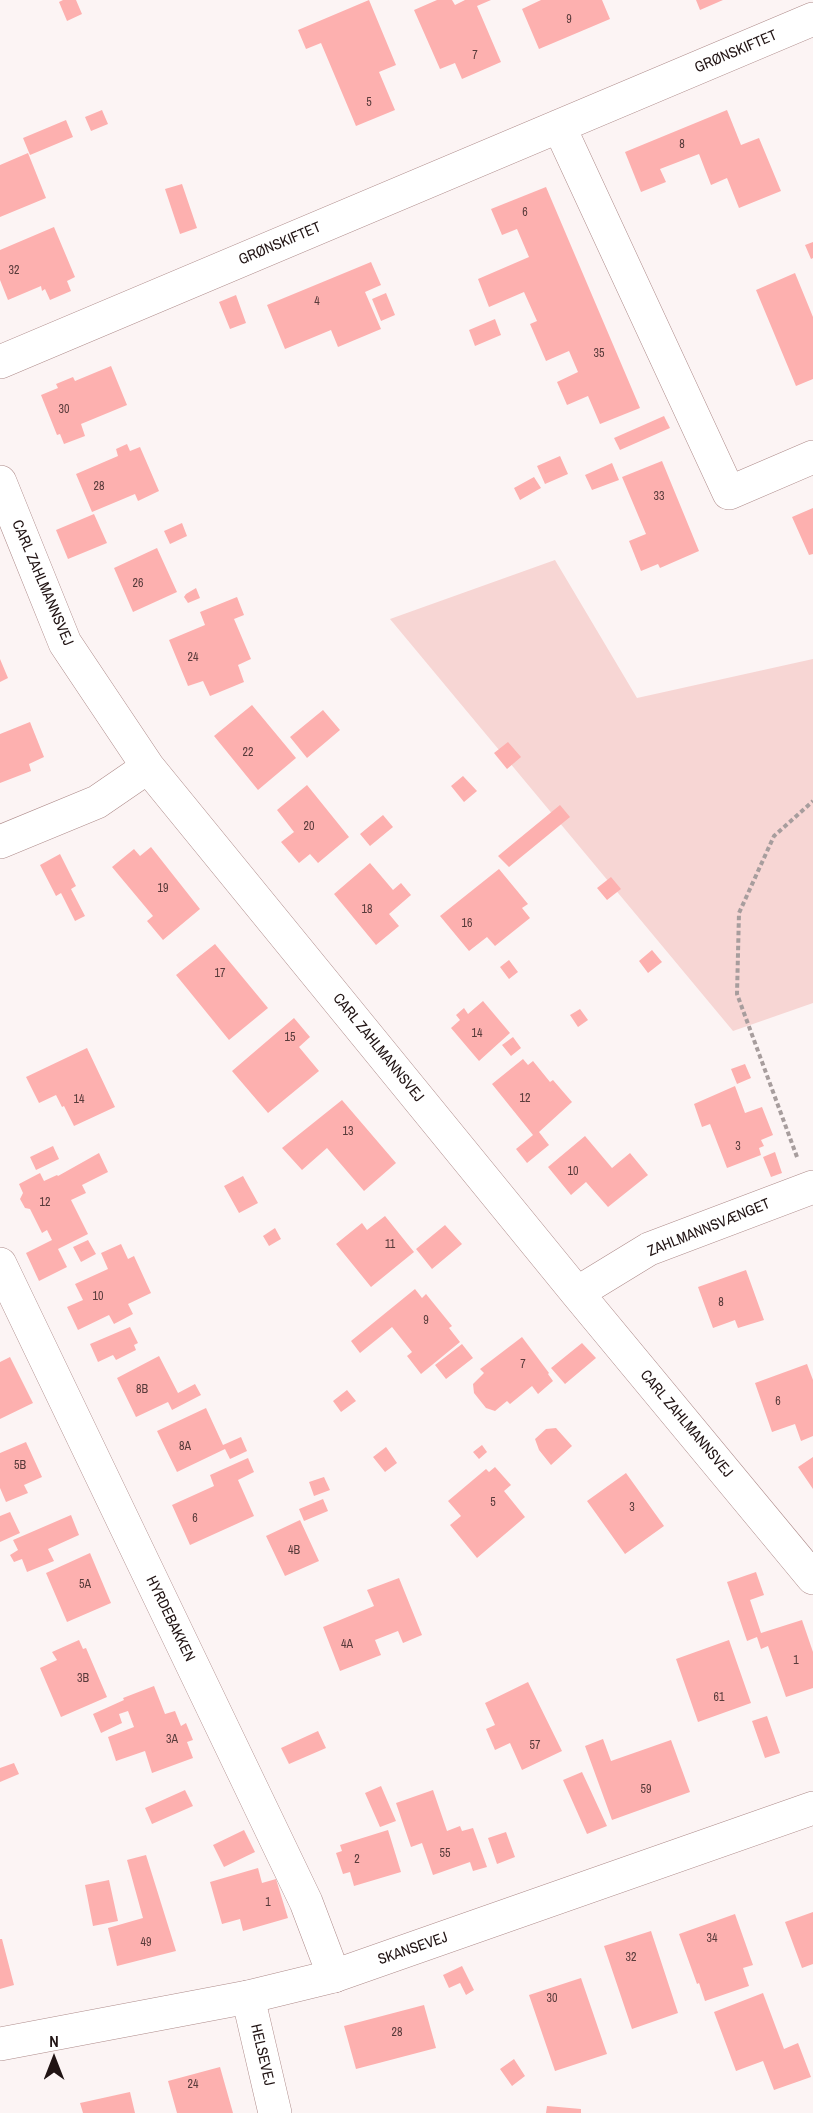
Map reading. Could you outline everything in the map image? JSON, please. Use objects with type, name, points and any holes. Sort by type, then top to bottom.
[{"type":"street","name":"GRØNSKIFTET","points":[[0,362],[813,19]]},
{"type":"street","points":[[559,126],[729,493],[813,457]]},
{"type":"street","name":"CARL ZAHLMANNSVEJ","points":[[0,482],[65,643],[148,767],[813,1578]]},
{"type":"street","points":[[0,842],[97,802],[148,767]]},
{"type":"street","name":"ZAHLMANNSVÆNGET","points":[[577,1293],[649,1249],[811,1188]]},
{"type":"street","name":"HYRDEBAKKEN","points":[[0,1264],[306,1902],[334,1976]]},
{"type":"street","name":"SKANSEVEJ","points":[[0,2044],[248,1997],[334,1976],[813,1808]]},
{"type":"street","name":"HELSEVEJ","points":[[248,1997],[275,2113]]},
{"type":"path","points":[[811,1188],[737,994],[739,913],[774,836],[813,801]]},
{"type":"shaded area","points":[[555,560],[637,698],[813,659],[813,1003],[733,1031],[390,619]]},
{"type":"building","points":[[76,0],[82,14],[67,21],[59,2]]},
{"type":"building","points":[[369,0],[396,65],[379,72],[395,110],[356,126],[321,43],[306,49],[298,30]]},
{"type":"building","points":[[437,0],[452,0],[455,5],[465,0],[491,0],[477,6],[501,62],[462,79],[455,63],[440,69],[414,10]]},
{"type":"building","points":[[541,0],[602,0],[610,19],[539,49],[522,9]]},
{"type":"building","points":[[696,0],[723,0],[700,10]]},
{"type":"building","points":[[102,110],[108,124],[91,131],[85,117]]},
{"type":"building","points":[[727,110],[741,145],[759,138],[781,191],[739,208],[727,178],[711,185],[699,154],[660,169],[666,182],[641,192],[625,152]]},
{"type":"building","points":[[66,120],[73,137],[30,155],[23,138]]},
{"type":"building","points":[[28,153],[46,198],[0,217],[0,165]]},
{"type":"building","points":[[182,184],[197,228],[180,234],[165,189]]},
{"type":"building","points":[[546,187],[640,408],[600,424],[588,396],[567,405],[557,382],[578,372],[569,351],[546,361],[530,324],[537,321],[524,292],[489,307],[478,279],[529,257],[517,229],[502,235],[491,209]]},
{"type":"building","points":[[54,227],[75,277],[67,281],[71,291],[50,300],[45,289],[42,291],[41,286],[8,300],[0,280],[0,250]]},
{"type":"building","points":[[813,242],[813,258],[811,259],[805,245]]},
{"type":"building","points":[[371,262],[381,285],[365,292],[381,329],[338,347],[331,330],[285,349],[267,305]]},
{"type":"building","points":[[795,273],[813,317],[813,379],[796,386],[756,290]]},
{"type":"building","points":[[386,293],[395,315],[381,321],[372,299]]},
{"type":"building","points":[[236,295],[246,323],[230,329],[219,302]]},
{"type":"building","points":[[495,319],[501,335],[475,346],[469,330]]},
{"type":"building","points":[[111,366],[127,405],[81,424],[85,436],[64,444],[60,434],[57,435],[41,395],[58,388],[56,384],[73,377],[75,381]]},
{"type":"building","points":[[664,416],[670,428],[620,450],[614,438]]},
{"type":"building","points":[[127,444],[130,451],[140,447],[159,491],[138,501],[135,494],[92,512],[76,474],[118,456],[116,449]]},
{"type":"building","points":[[560,456],[568,474],[545,484],[537,466]]},
{"type":"building","points":[[662,461],[699,551],[660,568],[658,564],[641,571],[629,541],[646,534],[622,477]]},
{"type":"building","points":[[612,463],[619,480],[592,490],[585,475]]},
{"type":"building","points":[[534,477],[541,488],[520,500],[514,488]]},
{"type":"building","points":[[813,508],[813,554],[809,555],[792,517]]},
{"type":"building","points":[[94,514],[107,543],[68,559],[56,530]]},
{"type":"building","points":[[182,523],[187,536],[170,544],[164,531]]},
{"type":"building","points":[[157,548],[177,592],[133,612],[114,568]]},
{"type":"building","points":[[196,588],[200,598],[188,603],[184,597]]},
{"type":"building","points":[[237,597],[244,615],[234,619],[251,659],[238,665],[244,682],[210,696],[203,681],[188,686],[169,640],[205,625],[200,612]]},
{"type":"building","points":[[0,659],[8,678],[0,682]]},
{"type":"building","points":[[252,705],[296,758],[258,790],[214,736]]},
{"type":"building","points":[[323,710],[340,730],[307,758],[290,737]]},
{"type":"building","points":[[30,722],[44,757],[29,764],[31,771],[0,783],[0,734]]},
{"type":"building","points":[[508,742],[521,757],[507,769],[494,753]]},
{"type":"building","points":[[463,776],[477,791],[464,802],[451,786]]},
{"type":"building","points":[[307,785],[349,837],[318,863],[310,854],[299,863],[281,842],[294,832],[277,810]]},
{"type":"building","points":[[560,805],[570,817],[509,867],[498,856]]},
{"type":"building","points":[[383,815],[393,827],[370,846],[360,834]]},
{"type":"building","points":[[151,847],[200,909],[163,940],[147,921],[153,916],[112,867],[134,849],[140,856]]},
{"type":"building","points":[[60,854],[76,886],[71,889],[85,916],[75,921],[61,893],[56,896],[40,865]]},
{"type":"building","points":[[370,863],[393,890],[401,883],[411,895],[389,914],[399,926],[376,945],[334,894]]},
{"type":"building","points":[[499,869],[528,904],[522,908],[530,918],[495,946],[487,937],[469,951],[440,916]]},
{"type":"building","points":[[611,877],[621,889],[607,900],[597,888]]},
{"type":"building","points":[[215,944],[268,1008],[229,1040],[176,975]]},
{"type":"building","points":[[652,950],[662,962],[648,973],[639,961]]},
{"type":"building","points":[[509,960],[518,972],[509,979],[500,967]]},
{"type":"building","points":[[483,1001],[510,1033],[479,1061],[451,1028],[460,1020],[456,1015],[464,1008],[468,1014]]},
{"type":"building","points":[[580,1009],[588,1020],[578,1027],[570,1015]]},
{"type":"building","points":[[294,1018],[310,1037],[299,1047],[319,1071],[268,1113],[232,1071]]},
{"type":"building","points":[[513,1037],[521,1048],[511,1056],[502,1045]]},
{"type":"building","points":[[87,1048],[115,1107],[74,1126],[56,1095],[39,1103],[26,1077]]},
{"type":"building","points":[[523,1059],[528,1065],[533,1061],[550,1082],[553,1080],[572,1102],[539,1132],[549,1145],[527,1163],[516,1149],[533,1135],[492,1084]]},
{"type":"building","points":[[745,1064],[751,1078],[737,1084],[731,1069]]},
{"type":"building","points":[[735,1086],[745,1113],[762,1107],[773,1135],[761,1140],[764,1146],[759,1148],[761,1155],[727,1168],[710,1124],[702,1127],[694,1104]]},
{"type":"building","points":[[342,1100],[396,1163],[364,1191],[327,1148],[302,1170],[282,1148]]},
{"type":"building","points":[[585,1136],[612,1168],[630,1153],[648,1175],[608,1207],[586,1182],[571,1195],[548,1167]]},
{"type":"building","points":[[53,1146],[59,1159],[36,1170],[30,1157]]},
{"type":"building","points":[[775,1152],[782,1173],[771,1177],[763,1157]]},
{"type":"building","points":[[99,1153],[108,1172],[82,1185],[86,1193],[71,1200],[88,1234],[58,1249],[67,1267],[39,1281],[26,1253],[52,1240],[47,1230],[42,1233],[30,1209],[25,1208],[20,1199],[23,1193],[19,1184],[40,1173],[44,1181],[58,1176]]},
{"type":"building","points":[[243,1176],[258,1203],[239,1213],[224,1186]]},
{"type":"building","points":[[385,1216],[414,1252],[371,1287],[336,1244],[362,1223],[367,1230]]},
{"type":"building","points":[[445,1225],[462,1244],[432,1269],[416,1249]]},
{"type":"building","points":[[275,1228],[281,1239],[269,1246],[263,1236]]},
{"type":"building","points":[[88,1240],[96,1254],[81,1262],[73,1247]]},
{"type":"building","points":[[121,1244],[128,1259],[134,1256],[151,1293],[128,1304],[133,1314],[114,1324],[109,1315],[78,1330],[67,1307],[83,1300],[75,1284],[108,1269],[101,1253]]},
{"type":"building","points":[[746,1270],[764,1320],[738,1328],[735,1320],[713,1328],[698,1287]]},
{"type":"building","points":[[415,1289],[422,1298],[426,1294],[452,1326],[449,1328],[460,1342],[421,1374],[407,1356],[412,1352],[392,1327],[360,1353],[351,1341]]},
{"type":"building","points":[[130,1327],[138,1343],[134,1345],[136,1350],[116,1360],[113,1355],[98,1362],[90,1344]]},
{"type":"building","points":[[522,1337],[553,1381],[538,1394],[532,1386],[510,1404],[507,1401],[495,1411],[486,1408],[474,1393],[473,1384],[484,1373],[480,1369]]},
{"type":"building","points":[[582,1343],[596,1358],[565,1384],[551,1368]]},
{"type":"building","points":[[462,1344],[473,1358],[446,1379],[435,1365]]},
{"type":"building","points":[[159,1356],[178,1393],[195,1384],[201,1395],[172,1410],[168,1402],[136,1417],[117,1378]]},
{"type":"building","points":[[10,1357],[33,1403],[0,1419],[0,1362]]},
{"type":"building","points":[[807,1364],[813,1380],[813,1436],[801,1441],[795,1424],[772,1432],[755,1383]]},
{"type":"building","points":[[347,1390],[356,1401],[341,1412],[333,1401]]},
{"type":"building","points":[[206,1408],[223,1445],[241,1437],[247,1451],[230,1459],[225,1449],[177,1472],[157,1431]]},
{"type":"building","points":[[556,1428],[572,1446],[551,1465],[539,1450],[535,1439],[546,1429]]},
{"type":"building","points":[[26,1442],[42,1477],[24,1485],[28,1493],[6,1502],[0,1488],[0,1453]]},
{"type":"building","points":[[482,1445],[487,1452],[479,1459],[473,1452]]},
{"type":"building","points":[[386,1447],[397,1463],[385,1472],[373,1457]]},
{"type":"building","points":[[813,1457],[813,1489],[798,1467]]},
{"type":"building","points":[[248,1458],[254,1472],[238,1480],[254,1516],[190,1545],[172,1505],[214,1486],[210,1475]]},
{"type":"building","points":[[495,1467],[511,1485],[504,1491],[525,1517],[477,1558],[450,1525],[461,1516],[448,1501],[486,1469],[489,1472]]},
{"type":"building","points":[[626,1473],[664,1526],[625,1554],[587,1501]]},
{"type":"building","points":[[324,1477],[330,1490],[314,1496],[309,1482]]},
{"type":"building","points":[[323,1499],[328,1511],[304,1521],[299,1509]]},
{"type":"building","points":[[10,1512],[20,1533],[0,1542],[0,1516]]},
{"type":"building","points":[[71,1515],[79,1535],[48,1549],[54,1561],[27,1572],[22,1559],[14,1562],[10,1555],[18,1550],[13,1540]]},
{"type":"building","points":[[300,1520],[319,1561],[285,1576],[266,1536]]},
{"type":"building","points":[[90,1553],[111,1603],[67,1622],[46,1573]]},
{"type":"building","points":[[756,1572],[764,1595],[750,1600],[761,1633],[802,1620],[813,1652],[813,1688],[786,1697],[768,1646],[761,1649],[757,1637],[747,1641],[727,1582]]},
{"type":"building","points":[[399,1578],[422,1635],[403,1643],[398,1631],[375,1640],[381,1655],[340,1671],[323,1627],[374,1606],[367,1590]]},
{"type":"building","points":[[79,1640],[83,1649],[86,1648],[107,1697],[61,1717],[40,1668],[57,1660],[52,1652]]},
{"type":"building","points":[[729,1640],[751,1703],[698,1722],[676,1659]]},
{"type":"building","points":[[528,1682],[562,1751],[522,1770],[510,1743],[495,1750],[486,1729],[495,1725],[485,1703]]},
{"type":"building","points":[[154,1686],[165,1714],[175,1711],[181,1726],[186,1723],[193,1740],[187,1742],[193,1758],[152,1773],[145,1751],[116,1761],[108,1737],[134,1727],[128,1711],[119,1714],[122,1723],[101,1733],[93,1714],[124,1700],[123,1698]]},
{"type":"building","points":[[767,1716],[780,1753],[765,1758],[752,1721]]},
{"type":"building","points":[[318,1731],[326,1748],[289,1764],[281,1748]]},
{"type":"building","points":[[603,1739],[611,1761],[671,1740],[690,1792],[612,1820],[585,1746]]},
{"type":"building","points":[[14,1763],[19,1774],[0,1782],[0,1768]]},
{"type":"building","points":[[582,1772],[607,1826],[587,1834],[563,1780]]},
{"type":"building","points":[[381,1786],[396,1821],[380,1827],[365,1793]]},
{"type":"building","points":[[185,1790],[193,1806],[152,1824],[145,1808]]},
{"type":"building","points":[[433,1790],[447,1831],[460,1826],[462,1831],[473,1828],[487,1867],[473,1871],[470,1862],[433,1875],[422,1843],[411,1847],[396,1803]]},
{"type":"building","points":[[244,1830],[255,1852],[224,1867],[213,1845]]},
{"type":"building","points":[[388,1830],[401,1872],[354,1886],[350,1872],[343,1874],[336,1853],[342,1851],[340,1845]]},
{"type":"building","points":[[506,1832],[515,1857],[497,1864],[488,1838]]},
{"type":"building","points":[[146,1855],[176,1951],[117,1966],[108,1928],[143,1918],[127,1860]]},
{"type":"building","points":[[258,1868],[262,1883],[276,1879],[288,1918],[243,1931],[240,1919],[222,1924],[210,1882]]},
{"type":"building","points":[[109,1880],[118,1921],[93,1926],[85,1885]]},
{"type":"building","points":[[813,1912],[813,1964],[802,1968],[785,1922]]},
{"type":"building","points":[[735,1914],[753,1965],[743,1968],[749,1986],[705,2001],[679,1934]]},
{"type":"building","points":[[651,1931],[678,2013],[632,2029],[604,1946]]},
{"type":"building","points":[[0,1939],[2,1939],[14,1985],[0,1989]]},
{"type":"building","points":[[462,1966],[474,1990],[466,1995],[460,1983],[449,1988],[443,1975]]},
{"type":"building","points":[[581,1978],[607,2054],[555,2071],[529,1995]]},
{"type":"building","points":[[763,1993],[784,2049],[798,2043],[811,2077],[774,2090],[763,2061],[736,2071],[714,2012]]},
{"type":"building","points":[[424,2005],[436,2048],[356,2069],[344,2026]]},
{"type":"building","points":[[514,2059],[525,2076],[512,2086],[500,2069]]},
{"type":"building","points":[[220,2067],[233,2113],[177,2113],[168,2081]]},
{"type":"building","points":[[130,2092],[135,2113],[83,2113],[80,2103]]},
{"type":"building","points":[[547,2106],[581,2109],[581,2113],[546,2113]]}]
